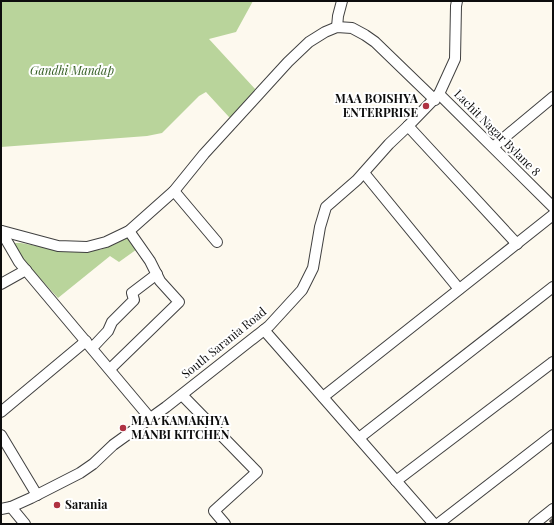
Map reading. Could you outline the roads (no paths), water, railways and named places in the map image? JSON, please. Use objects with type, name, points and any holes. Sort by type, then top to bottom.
[{"type":"street","points":[[2,231],[58,246],[87,247],[106,242],[129,231],[174,191],[204,154],[308,42],[337,27],[342,1]]},
{"type":"street","name":"South Sarania Road","points":[[1,509],[11,507],[37,495],[80,473],[93,464],[113,445],[182,394],[264,330],[302,290],[313,268],[320,227],[326,207],[357,180],[389,144],[437,97],[455,59],[457,1]]},
{"type":"street","name":"Lachit Nagar Bylane 8","points":[[337,27],[352,28],[375,42],[494,147],[553,207]]},
{"type":"street","points":[[494,147],[553,97]]},
{"type":"street","points":[[408,126],[517,244]]},
{"type":"street","points":[[364,173],[459,290]]},
{"type":"street","points":[[174,191],[217,242]]},
{"type":"street","points":[[323,397],[553,215]]},
{"type":"street","points":[[2,231],[19,262],[150,418]]},
{"type":"street","points":[[110,370],[179,302],[160,281],[150,261],[129,231]]},
{"type":"street","points":[[1,284],[26,270]]},
{"type":"street","points":[[1,412],[88,344],[108,331],[112,322],[134,300],[132,293],[157,274]]},
{"type":"street","points":[[359,438],[553,287]]},
{"type":"street","points":[[264,330],[434,524]]},
{"type":"street","points":[[396,481],[553,362]]},
{"type":"street","points":[[182,394],[257,472],[214,511],[225,524]]},
{"type":"street","points":[[1,435],[37,495]]},
{"type":"street","points":[[438,524],[553,435]]},
{"type":"street","points":[[11,507],[25,524]]},
{"type":"street","points":[[534,524],[553,509]]},
{"type":"place","name":"MAA BOISHYA ENTERPRISE","points":[[426,106]]},
{"type":"place","name":"MAA KAMAKHYA MANBI KITCHEN","points":[[123,428]]},
{"type":"place","name":"Sarania","points":[[57,505]]},
{"type":"park label","name":"Gandhi Mandap","points":[[72,71]]}]
